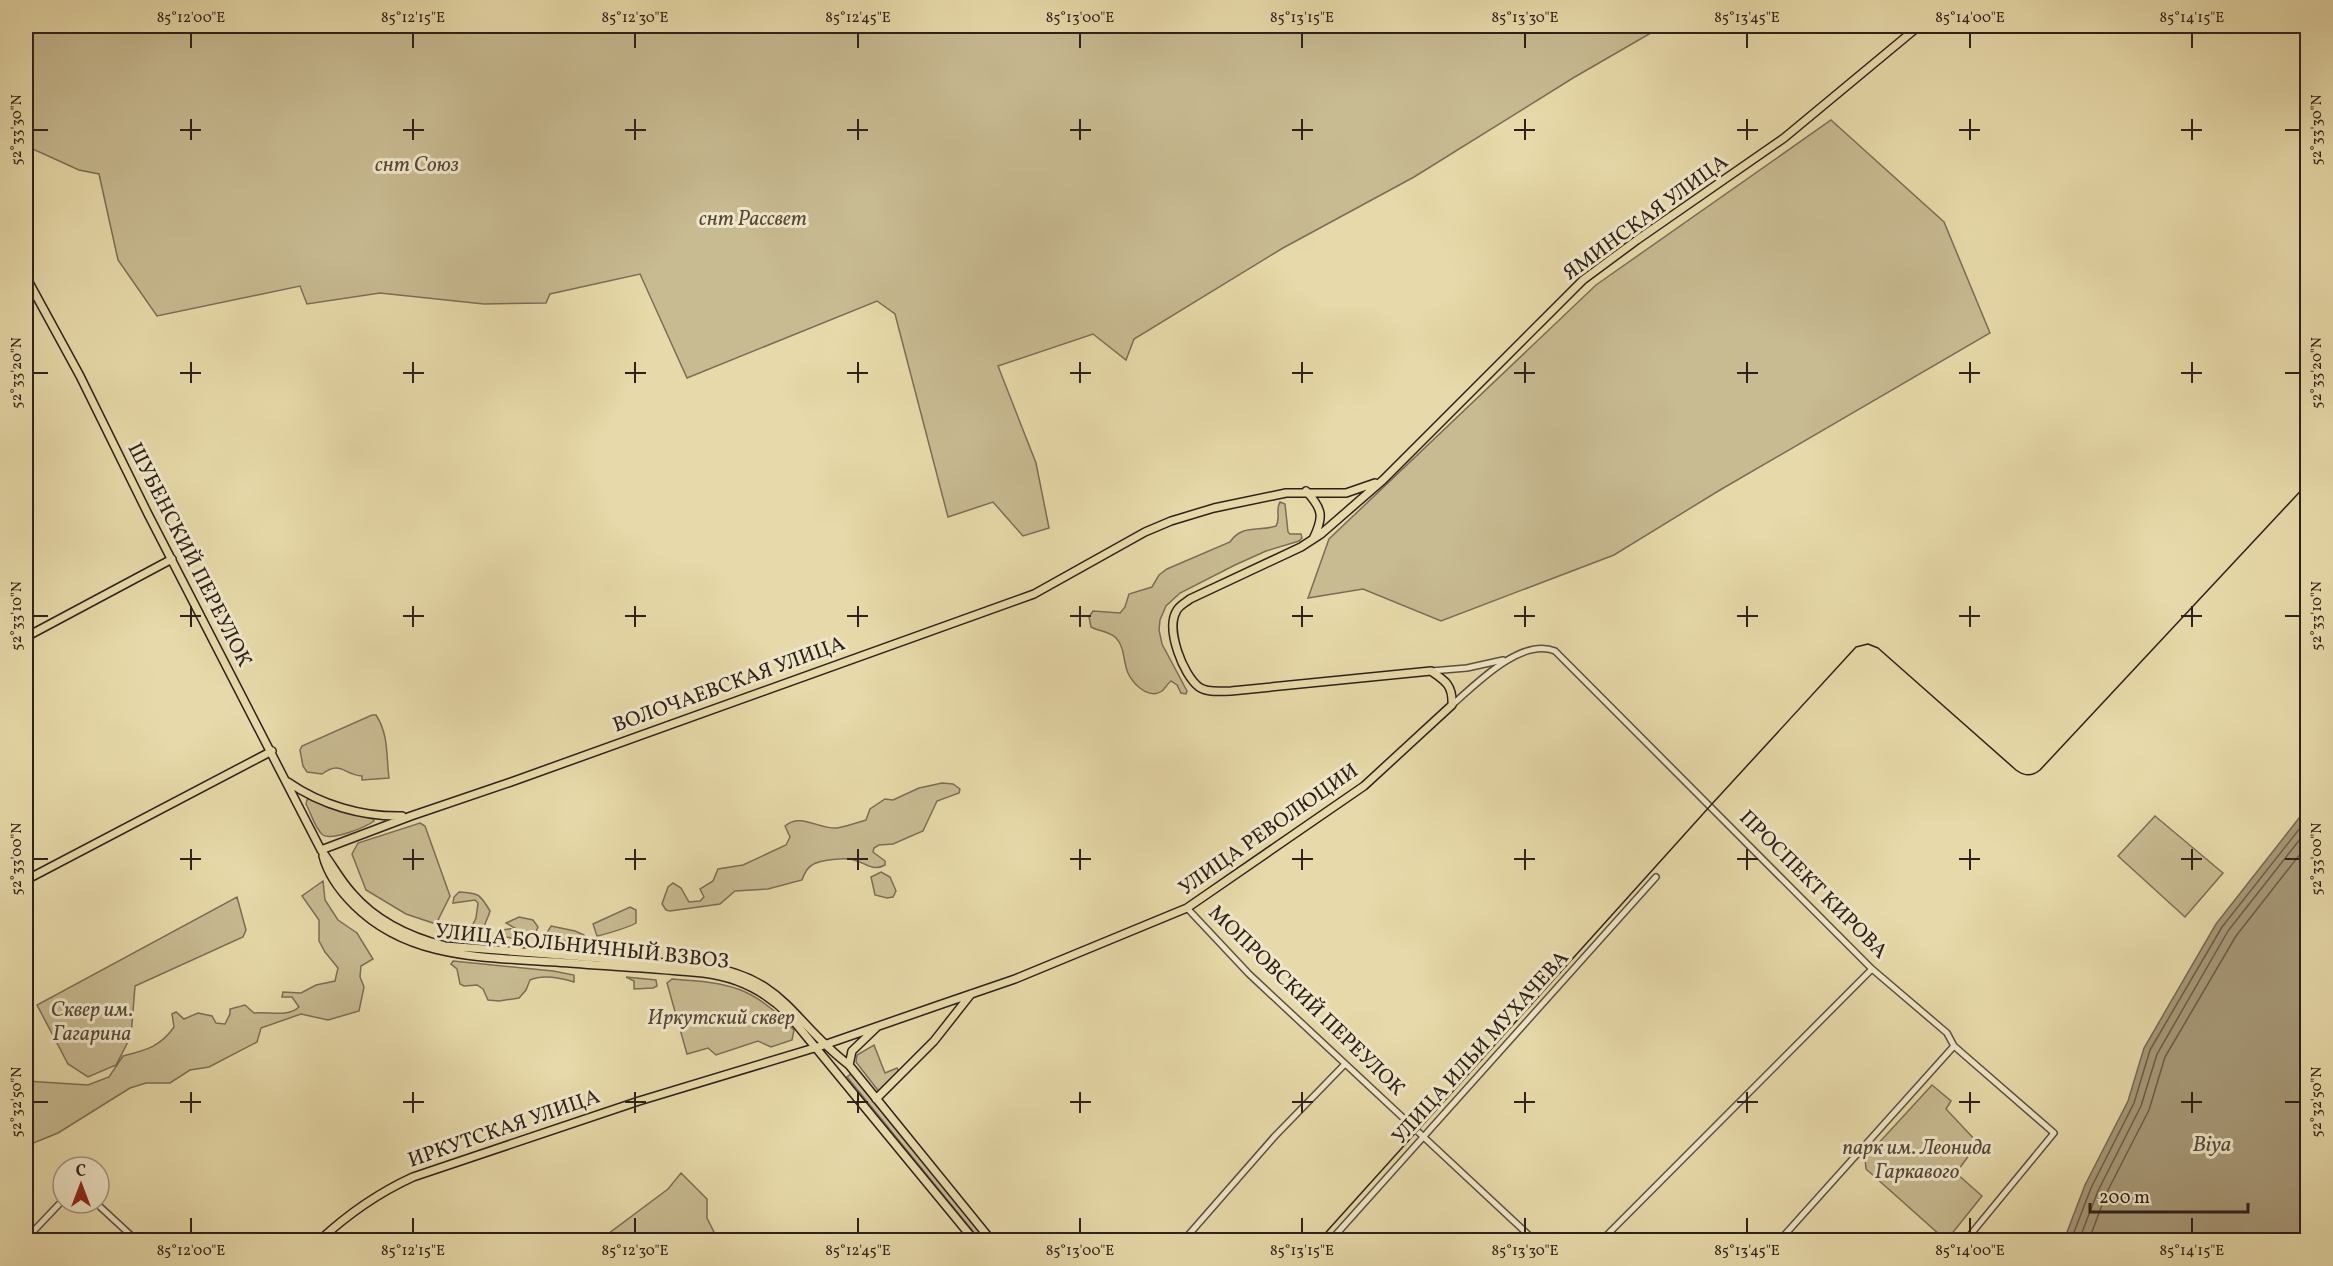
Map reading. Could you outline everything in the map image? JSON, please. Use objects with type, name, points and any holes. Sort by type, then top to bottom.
[{"type":"main road","name":"ЯМИНСКАЯ УЛИЦА","points":[[1431,671],[1232,691],[1211,691],[1198,686],[1189,675],[1174,641],[1172,624],[1178,609],[1190,599],[1280,558],[1313,540],[1383,480],[1583,280],[1636,240],[1784,138],[1920,26]]},
{"type":"main road","name":"ШУБЕНСКИЙ ПЕРЕУЛОК","points":[[26,277],[80,376],[321,850]]},
{"type":"main road","name":"ВОЛОЧАЕВСКАЯ УЛИЦА","points":[[321,850],[1039,592],[1145,532],[1171,521],[1214,508],[1286,493],[1306,491],[1346,493],[1363,489],[1383,480]]},
{"type":"main road","points":[[1306,491],[1315,502],[1321,518],[1313,540]]},
{"type":"main road","points":[[26,636],[172,560]]},
{"type":"main road","points":[[1431,671],[1450,685],[1452,705]]},
{"type":"main road","name":"УЛИЦА РЕВОЛЮЦИИ","points":[[820,1046],[1015,979],[1188,909],[1364,786],[1452,705]]},
{"type":"main road","points":[[26,880],[272,751]]},
{"type":"main road","points":[[287,781],[302,791],[334,805],[379,815],[411,816]]},
{"type":"main road","name":"УЛИЦА БОЛЬНИЧНЫЙ ВЗВОЗ","points":[[321,850],[343,883],[364,906],[410,935],[445,946],[469,949],[687,965],[732,972],[774,992],[793,1009],[820,1046]]},
{"type":"main road","points":[[876,1099],[934,1041],[972,994]]},
{"type":"main road","points":[[849,1065],[852,1051],[879,1026]]},
{"type":"main road","points":[[820,1046],[849,1065],[991,1240]]},
{"type":"main road","points":[[820,1046],[838,1073],[974,1240]]},
{"type":"main road","name":"ИРКУТСКАЯ УЛИЦА","points":[[320,1240],[356,1209],[389,1188],[413,1177],[639,1101],[820,1046]]},
{"type":"main road","points":[[838,1073],[839,1063],[849,1065]]},
{"type":"street","name":"УЛИЦА РЕВОЛЮЦИИ","points":[[1452,705],[1504,660],[1540,648],[1555,651]]},
{"type":"street","name":"ПРОСПЕКТ КИРОВА","points":[[1555,651],[1872,969],[1947,1033],[1954,1046],[2054,1133],[1966,1240]]},
{"type":"street","points":[[1431,671],[1467,668],[1504,660]]},
{"type":"street","name":"УЛИЦА ИЛЬИ МУХАЧЕВА","points":[[1331,1240],[1656,877]]},
{"type":"street","name":"МОПРОВСКИЙ ПЕРЕУЛОК","points":[[1188,909],[1249,974],[1534,1240]]},
{"type":"street","points":[[1602,1240],[1872,969]]},
{"type":"street","points":[[1780,1240],[1954,1046]]},
{"type":"street","points":[[1184,1240],[1275,1136],[1345,1064]]},
{"type":"street","points":[[26,1239],[51,1213]]},
{"type":"street","points":[[109,1215],[136,1240]]},
{"type":"green space","points":[[32,26],[1663,26],[1573,78],[1414,177],[1283,248],[1134,339],[1126,360],[1093,334],[998,366],[1036,463],[1049,528],[1023,536],[993,502],[948,517],[895,314],[877,301],[687,378],[640,274],[550,294],[546,303],[484,304],[380,293],[307,304],[300,286],[157,316],[118,260],[99,174],[79,170],[26,146],[31,136],[26,130],[26,31]]},
{"type":"green space","points":[[1831,120],[1944,222],[1990,333],[1720,490],[1614,555],[1441,621],[1363,589],[1308,598],[1329,539],[1596,285]]},
{"type":"green space","points":[[1280,502],[1285,504],[1288,532],[1301,534],[1302,538],[1235,565],[1180,593],[1166,606],[1160,620],[1159,630],[1162,644],[1187,691],[1186,694],[1181,693],[1177,685],[1171,681],[1157,693],[1152,694],[1142,690],[1126,669],[1121,646],[1116,638],[1091,627],[1089,617],[1093,611],[1120,613],[1125,607],[1129,594],[1152,587],[1159,575],[1167,569],[1230,542],[1235,536],[1245,531],[1276,526]]},
{"type":"green space","points":[[376,715],[383,730],[389,778],[362,780],[362,776],[338,768],[322,774],[307,772],[303,766],[300,750],[302,746]]},
{"type":"green space","points":[[942,783],[953,784],[960,789],[959,793],[937,801],[923,831],[893,844],[879,845],[874,848],[873,852],[885,861],[885,865],[881,867],[873,867],[850,859],[826,860],[810,866],[802,880],[768,889],[735,891],[720,904],[670,911],[666,910],[662,904],[668,887],[673,883],[681,888],[689,902],[700,901],[704,897],[700,889],[713,881],[718,869],[743,865],[786,845],[790,837],[785,826],[791,822],[804,821],[837,828],[866,820],[870,809],[885,799],[893,800],[919,788]]},
{"type":"green space","points":[[310,798],[372,817],[374,821],[341,835],[323,835],[315,825],[306,804]]},
{"type":"green space","points":[[2155,816],[2223,873],[2185,917],[2118,856]]},
{"type":"green space","points":[[420,823],[425,826],[450,896],[436,924],[406,914],[366,890],[352,854],[358,843]]},
{"type":"green space","points":[[881,872],[890,877],[896,891],[893,897],[875,895],[871,877]]},
{"type":"green space","points":[[323,881],[325,900],[338,920],[357,933],[373,959],[361,966],[360,977],[364,987],[359,1011],[328,1020],[301,1014],[261,1028],[257,1042],[209,1067],[190,1070],[170,1083],[146,1083],[130,1088],[58,1133],[26,1146],[26,1081],[88,1085],[109,1077],[123,1056],[146,1049],[163,1039],[174,1027],[172,1014],[176,1012],[184,1019],[198,1013],[212,1016],[216,1023],[225,1024],[230,1009],[245,1005],[254,1013],[289,1012],[299,1007],[292,997],[282,997],[283,992],[301,993],[316,985],[335,981],[338,968],[319,941],[319,920],[302,896]]},
{"type":"green space","points":[[459,892],[478,895],[490,911],[483,932],[476,938],[465,935],[467,926],[471,928],[476,918],[478,903],[475,900],[453,903],[454,897]]},
{"type":"green space","name":"Сквер им. Гагарина","points":[[237,897],[246,930],[243,937],[135,986],[131,1036],[116,1065],[88,1077],[68,1064],[37,1005]]},
{"type":"green space","points":[[630,907],[636,910],[636,923],[597,936],[593,924]]},
{"type":"green space","points":[[519,917],[533,920],[538,927],[534,936],[520,940],[497,935],[497,931],[515,928],[506,923]]},
{"type":"green space","points":[[551,926],[575,931],[584,935],[585,939],[576,943],[548,938]]},
{"type":"green space","points":[[453,961],[553,971],[574,975],[574,982],[552,977],[535,978],[530,980],[526,990],[519,998],[488,1000],[483,989],[477,985],[460,984],[457,969],[451,964]]},
{"type":"green space","points":[[626,977],[656,980],[657,986],[634,989],[634,981]]},
{"type":"green space","name":"Иркутский сквер","points":[[672,979],[725,985],[753,996],[766,1004],[794,1030],[792,1040],[771,1047],[758,1041],[716,1055],[708,1048],[687,1054],[667,983]]},
{"type":"green space","points":[[874,1045],[885,1073],[897,1068],[899,1072],[880,1093],[856,1062],[857,1055]]},
{"type":"green space","points":[[851,1074],[987,1240],[980,1240],[847,1077]]},
{"type":"green space","name":"парк им. Леонида Гаркавого","points":[[1932,1085],[1951,1101],[1946,1109],[1978,1143],[1956,1173],[1982,1196],[1950,1236],[1940,1235],[1866,1169],[1865,1158]]},
{"type":"green space","points":[[681,1173],[707,1199],[707,1218],[718,1240],[613,1240],[608,1234],[668,1189]]},
{"type":"water","name":"Biya","points":[[2307,808],[2307,1240],[2064,1240],[2085,1185],[2128,1101],[2144,1048],[2216,924]]},
{"type":"tram line","points":[[1319,1240],[1856,647],[1868,644],[1878,648],[2016,770],[2022,774],[2034,774],[2308,483]]},
{"type":"park label","name":"снт Союз","points":[[417,165]]},
{"type":"park label","name":"снт Рассвет","points":[[753,219]]}]
